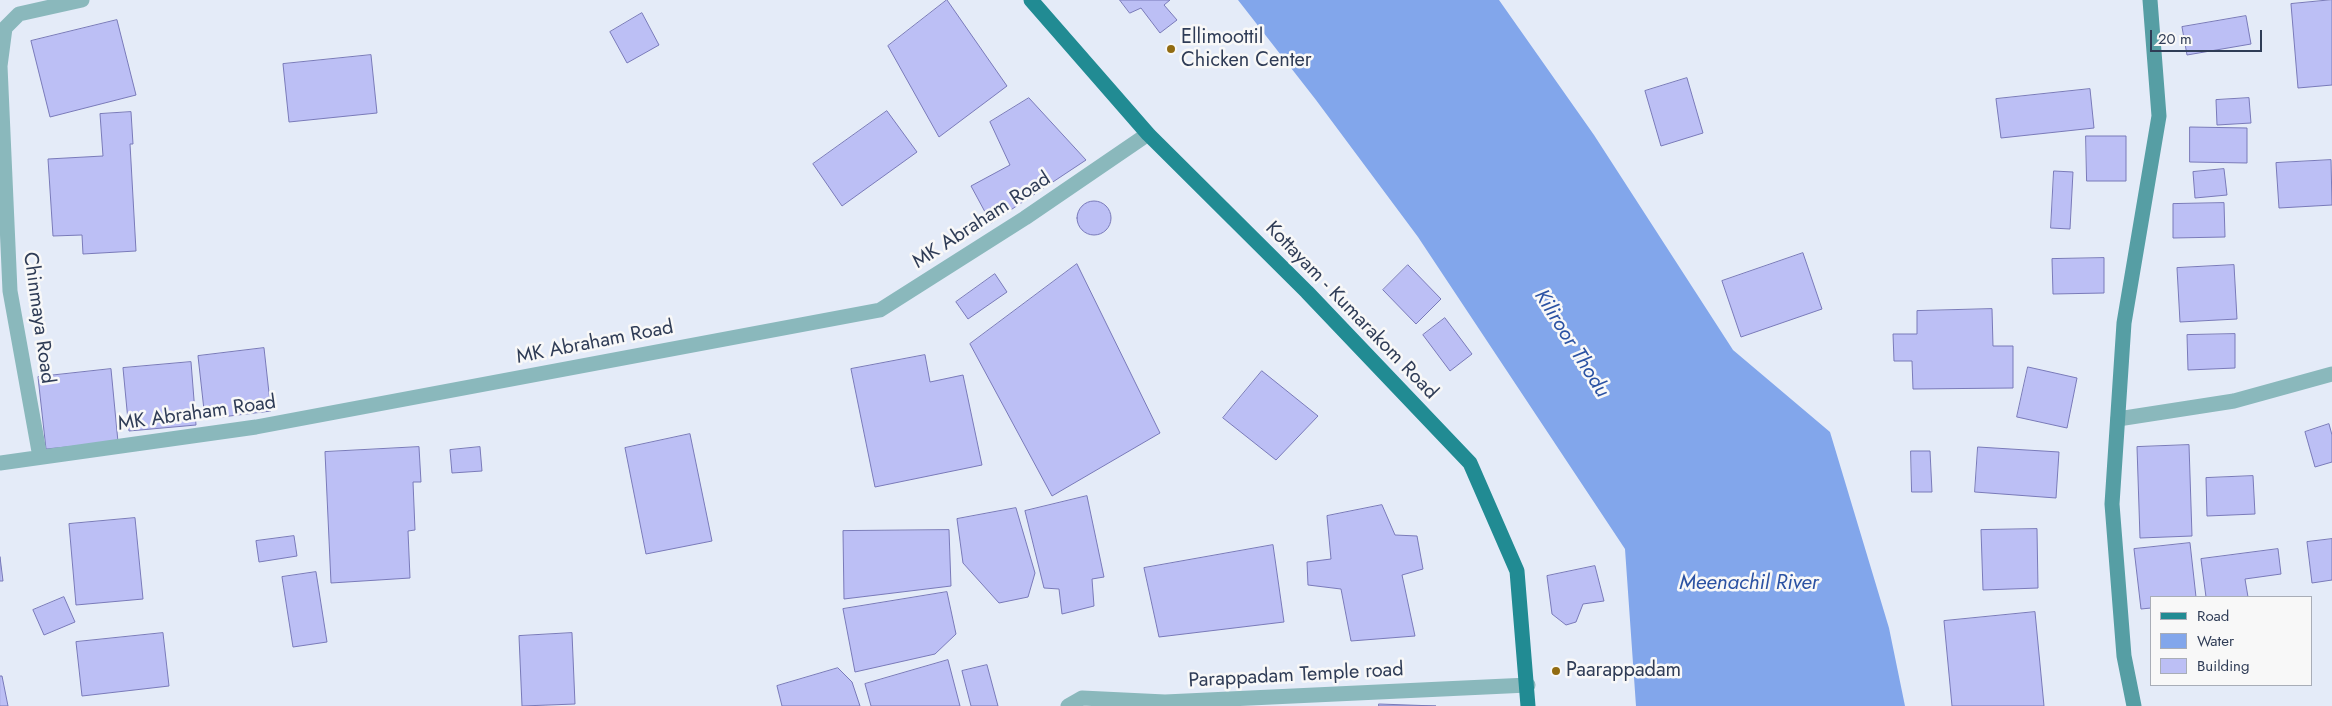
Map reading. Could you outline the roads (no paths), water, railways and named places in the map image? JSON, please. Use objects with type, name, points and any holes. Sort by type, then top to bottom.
[{"type":"main road","name":"Kottayam - Kumarakom Road","points":[[1031,0],[1148,134],[1307,292],[1470,463],[1517,571],[1528,685],[1528,706]]},
{"type":"street","name":"Chinmaya Road","points":[[40,457],[10,291],[0,66],[4,28],[18,14],[82,0]]},
{"type":"street","points":[[2134,706],[2124,656],[2112,504],[2124,323],[2159,116],[2150,0]]},
{"type":"street","name":"MK Abraham Road","points":[[0,463],[256,427],[880,310],[1025,218],[1148,134]]},
{"type":"street","points":[[2118,419],[2234,401],[2332,374]]},
{"type":"street","name":"Parappadam Temple road","points":[[1068,706],[1082,698],[1164,702],[1528,685]]},
{"type":"water","name":"Meenachil River","points":[[1238,0],[1499,0],[1594,135],[1733,350],[1830,432],[1889,628],[1905,706],[1636,706],[1625,549],[1418,237],[1316,100]]},
{"type":"place","name":"Ellimoottil Chicken Center","points":[[1171,49]]},
{"type":"place","name":"Paarappadam","points":[[1556,671]]},
{"type":"water label","name":"Kiliroor Thodu","points":[[1571,344]]}]
